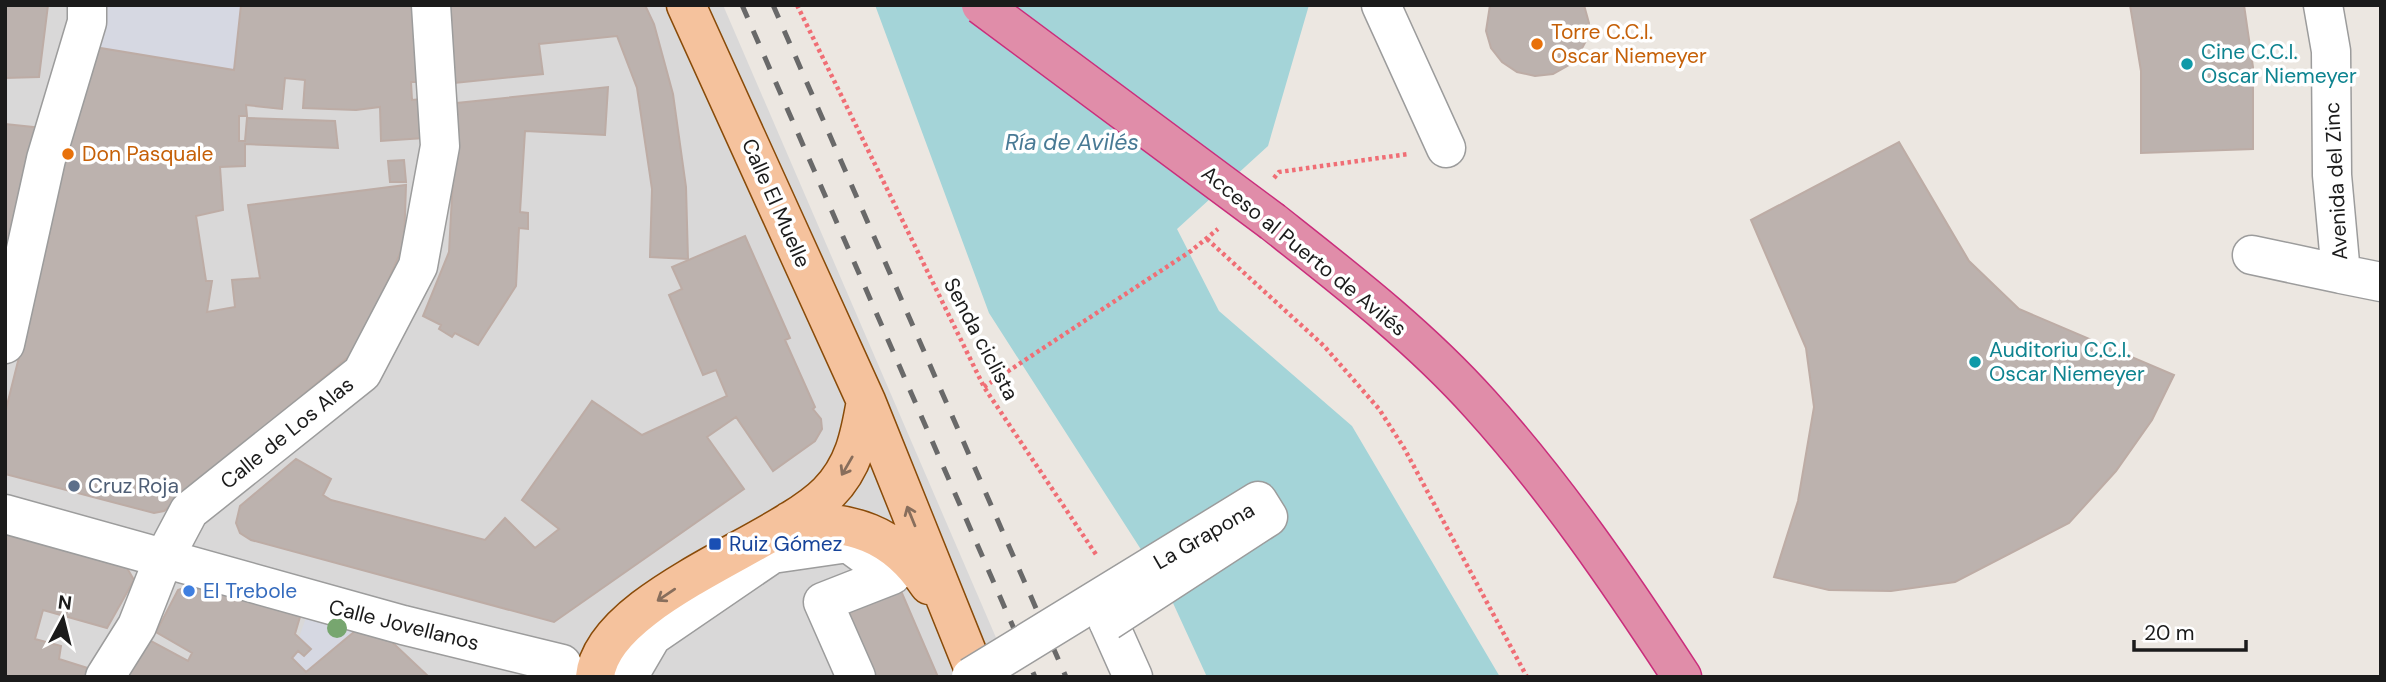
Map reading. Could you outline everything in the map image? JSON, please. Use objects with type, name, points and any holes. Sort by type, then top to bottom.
[{"type":"highway","name":"Acceso al Puerto de Avilés","points":[[982,5],[1273,222],[1377,305],[1479,403],[1562,503],[1630,596],[1682,677]]},
{"type":"main road","name":"Calle El Muelle","points":[[686,5],[866,401],[954,625]]},
{"type":"main road","points":[[585,672],[631,619],[723,557],[790,521],[828,494],[859,444],[866,401]]},
{"type":"main road","points":[[790,521],[826,521],[874,533],[901,550],[954,625],[977,677]]},
{"type":"street","points":[[5,344],[46,159],[87,22],[87,5]]},
{"type":"street","name":"Calle de Los Alas","points":[[106,677],[137,626],[163,560],[189,511],[362,373],[418,266],[440,146],[431,5]]},
{"type":"street","points":[[1381,5],[1446,148]]},
{"type":"street","name":"Avenida del Zinc","points":[[2323,5],[2331,51],[2332,175],[2341,274],[2381,282]]},
{"type":"street","points":[[2252,255],[2341,274]]},
{"type":"street","name":"La Grapona","points":[[971,677],[1258,501],[1268,517],[1108,621],[1143,673]]},
{"type":"street","name":"Calle Jovellanos","points":[[5,514],[163,560],[585,672]]},
{"type":"street","points":[[585,672],[652,636],[772,554],[848,543],[892,575],[822,602],[856,677]]},
{"type":"path","name":"Senda ciclista","points":[[797,5],[984,387],[1100,578]]},
{"type":"path","points":[[1269,182],[1279,173],[1446,148]]},
{"type":"path","points":[[984,387],[1191,251],[1228,220]]},
{"type":"path","points":[[1207,239],[1324,346],[1379,409],[1404,448],[1527,677]]},
{"type":"shaded area","points":[[5,5],[723,5],[1013,677],[5,677]]},
{"type":"shaded area","points":[[87,5],[241,5],[234,70],[82,45]]},
{"type":"shaded area","points":[[312,601],[403,626],[352,677],[265,677],[293,654]]},
{"type":"water","name":"Ría de Avilés","points":[[875,5],[1309,5],[1268,146],[1177,229],[1219,311],[1352,426],[1500,677],[1207,677],[1167,590],[989,313]]},
{"type":"building","points":[[5,5],[48,5],[39,77],[5,78]]},
{"type":"building","points":[[241,5],[419,5],[426,82],[411,82],[412,100],[421,99],[424,138],[381,141],[380,107],[356,110],[303,108],[305,80],[285,78],[282,109],[246,105],[247,116],[239,116],[239,141],[245,141],[247,118],[335,121],[338,148],[245,144],[245,166],[220,167],[223,210],[196,216],[206,281],[212,281],[207,312],[235,307],[232,280],[260,278],[248,205],[406,185],[404,244],[359,348],[164,511],[154,513],[5,474],[5,413],[48,241],[82,45],[234,70]]},
{"type":"building","points":[[433,5],[645,5],[654,24],[673,94],[686,187],[688,259],[650,257],[652,189],[637,88],[617,36],[539,44],[543,74],[445,84]]},
{"type":"building","name":"Torre C.C.I. Oscar Niemeyer","points":[[1490,5],[1584,5],[1589,23],[1587,39],[1569,65],[1553,74],[1535,76],[1517,72],[1502,62],[1491,48],[1486,31]]},
{"type":"building","points":[[2130,5],[2244,5],[2253,67],[2253,149],[2141,153],[2141,71]]},
{"type":"building","points":[[608,87],[605,135],[525,131],[520,212],[528,213],[528,229],[519,228],[516,286],[478,345],[455,333],[452,337],[439,329],[441,325],[423,316],[449,252],[457,103]]},
{"type":"building","points":[[5,124],[42,128],[5,305]]},
{"type":"building","name":"Auditoriu C.C.I. Oscar Niemeyer","points":[[1899,142],[1969,261],[2019,309],[2174,375],[2152,420],[2116,471],[2069,523],[1955,582],[1891,591],[1829,590],[1774,577],[1798,501],[1814,407],[1806,348],[1751,220]]},
{"type":"building","points":[[404,160],[406,182],[390,182],[388,161]]},
{"type":"building","points":[[745,236],[790,338],[785,340],[815,407],[813,409],[821,419],[822,429],[815,441],[773,471],[736,417],[707,437],[744,489],[554,622],[251,540],[240,533],[236,523],[240,506],[296,459],[331,479],[323,495],[331,500],[485,540],[505,518],[535,548],[559,529],[522,500],[592,401],[642,435],[727,396],[716,370],[703,375],[669,295],[682,289],[672,267]]},
{"type":"building","points":[[5,528],[123,561],[134,580],[107,628],[43,610],[35,639],[61,646],[59,659],[100,672],[98,677],[5,677]]},
{"type":"building","points":[[895,577],[938,677],[857,677],[826,607]]},
{"type":"building","points":[[199,582],[302,610],[295,634],[311,649],[304,656],[298,651],[292,658],[306,672],[360,627],[392,642],[429,677],[119,677],[140,635],[188,661],[192,653],[156,632],[178,590]]},
{"type":"railway","points":[[742,5],[1035,677]]},
{"type":"railway","points":[[773,5],[1066,677]]},
{"type":"place","name":"Torre C.C.I. Oscar Niemeyer","points":[[1537,44]]},
{"type":"place","name":"Cine C.C.I. Oscar Niemeyer","points":[[2187,64]]},
{"type":"place","name":"Don Pasquale","points":[[68,154]]},
{"type":"place","name":"Auditoriu C.C.I. Oscar Niemeyer","points":[[1975,362]]},
{"type":"place","name":"Cruz Roja","points":[[74,486]]},
{"type":"place","name":"Ruiz Gómez","points":[[715,544]]},
{"type":"place","name":"El Trebole","points":[[189,591]]}]
